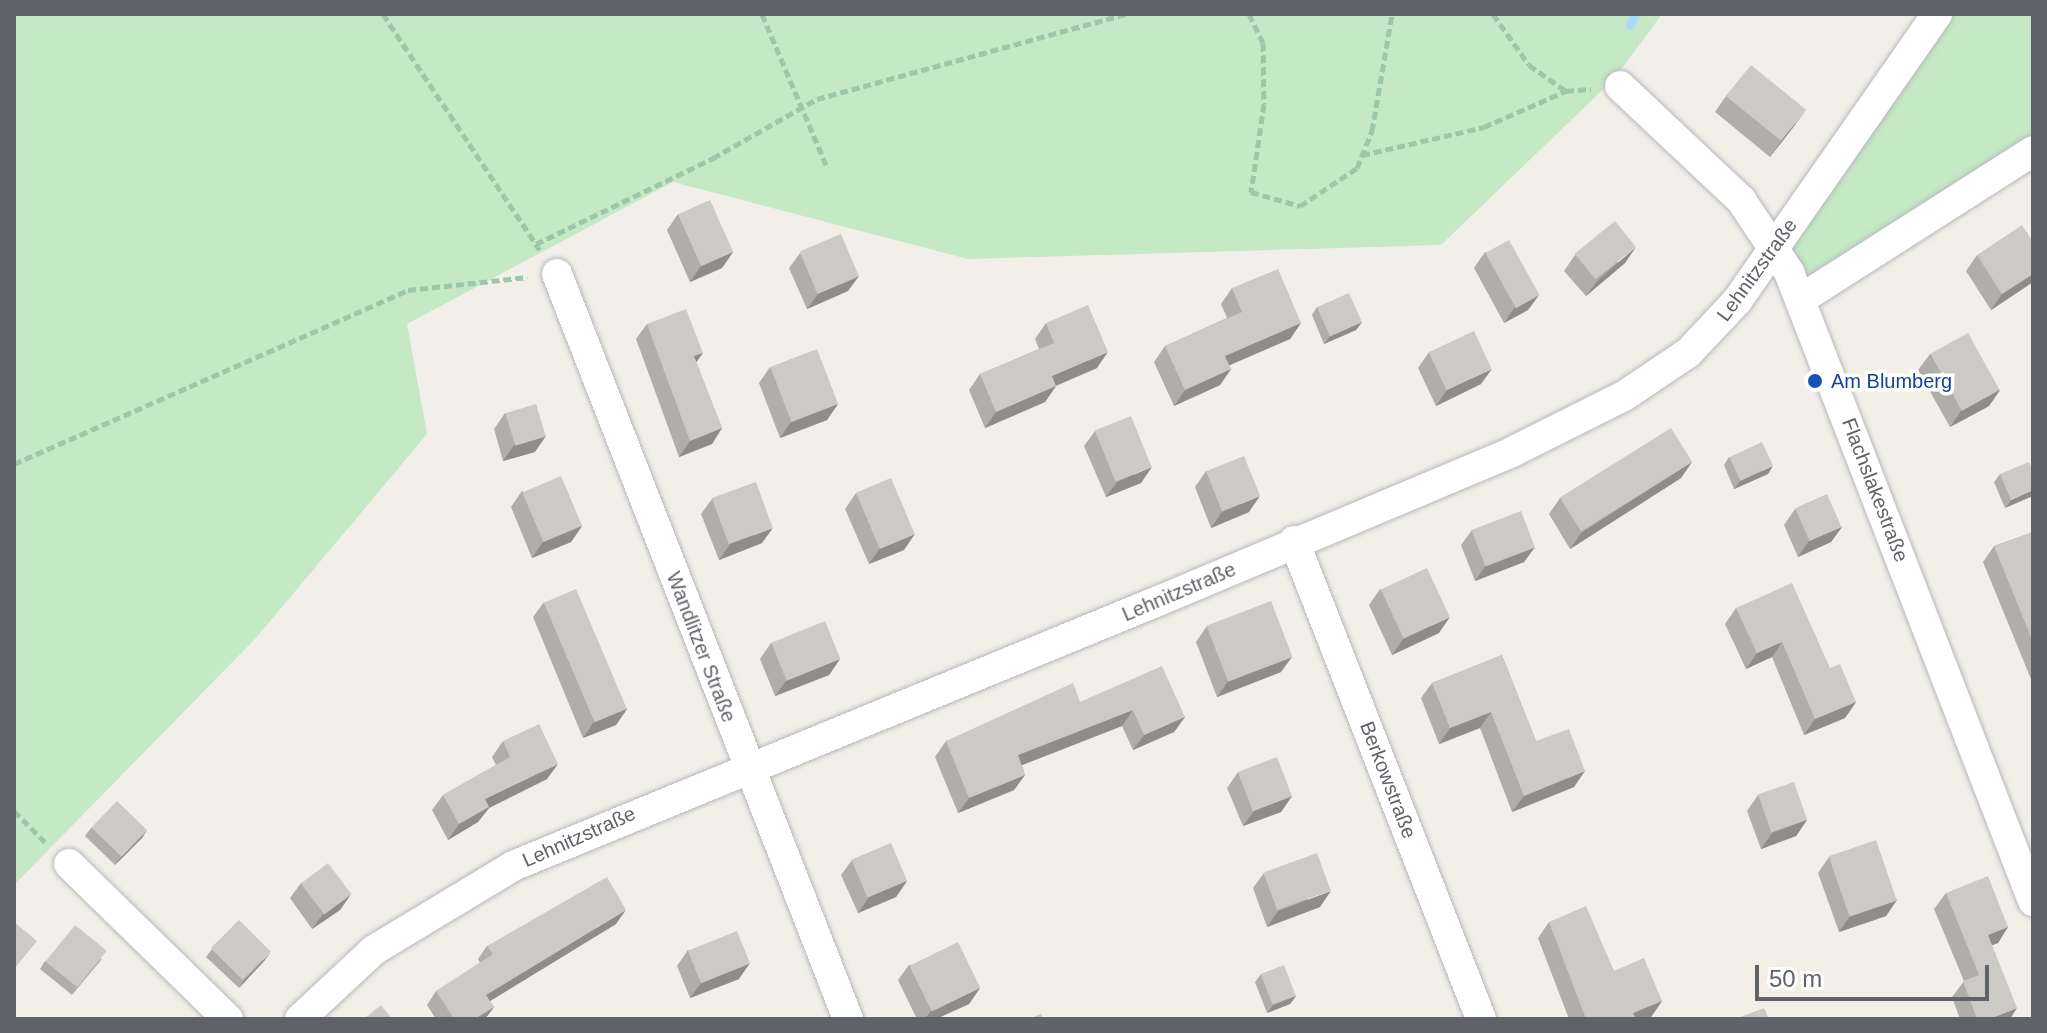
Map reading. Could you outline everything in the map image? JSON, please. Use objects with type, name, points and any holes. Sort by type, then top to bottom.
[{"type":"street","name":"Lehnitzstraße","points":[[300,1019],[345,972],[444,904],[596,828],[1525,446],[1658,375],[1716,327],[1937,14]]},
{"type":"street","name":"Flachslakestraße","points":[[1620,86],[1741,200],[1775,246],[1801,299],[2033,901]]},
{"type":"street","points":[[1801,299],[2033,151]]},
{"type":"street","name":"Wandlitzer Straße","points":[[557,274],[848,1019]]},
{"type":"street","name":"Berkowstraße","points":[[1294,541],[1481,1019]]},
{"type":"street","points":[[69,864],[228,1019]]},
{"type":"path","points":[[14,464],[408,290],[557,274],[383,14]]},
{"type":"path","points":[[762,14],[826,165]]},
{"type":"path","points":[[536,244],[713,158],[803,106],[1125,14]]},
{"type":"path","points":[[1249,14],[1263,43],[1264,104],[1251,192],[1300,206],[1357,168],[1372,131],[1392,14]]},
{"type":"path","points":[[1493,14],[1529,65],[1566,91]]},
{"type":"path","points":[[1362,155],[1484,127],[1566,91],[1620,86]]},
{"type":"path","points":[[14,811],[69,864]]},
{"type":"green space","points":[[14,14],[1662,14],[1615,78],[1441,245],[968,259],[673,182],[407,324],[427,434],[256,638],[14,885]]},
{"type":"green space","points":[[1937,14],[2033,14],[2033,151],[1801,299],[1783,259]]},
{"type":"building","points":[[1751,65],[1806,110],[1781,141],[1726,96]]},
{"type":"building","points":[[710,200],[733,252],[701,266],[678,214]]},
{"type":"building","points":[[1615,221],[1636,247],[1595,279],[1575,254]]},
{"type":"building","points":[[2022,225],[2033,242],[2033,274],[2002,294],[1977,255]]},
{"type":"building","points":[[841,234],[859,276],[818,294],[800,252]]},
{"type":"building","points":[[1509,240],[1540,295],[1516,308],[1485,253]]},
{"type":"building","points":[[1278,269],[1301,323],[1225,356],[1231,369],[1185,390],[1165,346],[1242,312],[1232,288]]},
{"type":"building","points":[[1349,293],[1362,322],[1330,336],[1317,307]]},
{"type":"building","points":[[1088,305],[1108,352],[1052,376],[1056,386],[996,412],[980,374],[1054,343],[1046,323]]},
{"type":"building","points":[[686,309],[703,353],[694,356],[722,428],[690,441],[647,324]]},
{"type":"building","points":[[1474,331],[1492,369],[1446,390],[1429,352]]},
{"type":"building","points":[[1968,333],[2000,390],[1962,411],[1930,354]]},
{"type":"building","points":[[817,349],[838,404],[791,422],[770,367]]},
{"type":"building","points":[[536,404],[546,437],[515,446],[505,413]]},
{"type":"building","points":[[1131,416],[1152,467],[1115,482],[1095,431]]},
{"type":"building","points":[[1671,428],[1692,462],[1581,531],[1560,497]]},
{"type":"building","points":[[1762,442],[1773,466],[1740,481],[1729,457]]},
{"type":"building","points":[[1244,456],[1260,496],[1222,511],[1206,471]]},
{"type":"building","points":[[2029,462],[2033,472],[2033,490],[2011,500],[2000,474]]},
{"type":"building","points":[[561,476],[582,526],[543,542],[522,492]]},
{"type":"building","points":[[891,478],[915,534],[880,549],[856,493]]},
{"type":"building","points":[[756,482],[773,528],[729,544],[712,498]]},
{"type":"building","points":[[1827,494],[1842,527],[1810,541],[1795,508]]},
{"type":"building","points":[[1521,511],[1535,547],[1485,566],[1472,530]]},
{"type":"building","points":[[2033,532],[2033,642],[1994,546]]},
{"type":"building","points":[[1427,568],[1450,617],[1404,638],[1381,590]]},
{"type":"building","points":[[1792,583],[1830,668],[1840,664],[1856,702],[1815,719],[1782,642],[1757,653],[1736,608]]},
{"type":"building","points":[[576,589],[627,709],[595,722],[544,603]]},
{"type":"building","points":[[1271,601],[1293,657],[1228,682],[1207,626]]},
{"type":"building","points":[[825,621],[840,659],[787,681],[771,643]]},
{"type":"building","points":[[1502,655],[1536,741],[1569,729],[1585,771],[1524,796],[1491,712],[1450,728],[1432,683]]},
{"type":"building","points":[[1162,666],[1185,717],[1144,735],[1133,710],[1018,755],[1025,775],[969,798],[946,741],[1073,683],[1080,702]]},
{"type":"building","points":[[539,724],[558,764],[485,799],[489,807],[459,824],[443,795],[510,757],[503,741]]},
{"type":"building","points":[[1277,757],[1292,796],[1253,811],[1238,772]]},
{"type":"building","points":[[1794,782],[1807,820],[1771,832],[1758,794]]},
{"type":"building","points":[[117,801],[147,830],[122,857],[91,828]]},
{"type":"building","points":[[1876,840],[1897,901],[1850,917],[1829,856]]},
{"type":"building","points":[[891,843],[907,881],[867,898],[851,860]]},
{"type":"building","points":[[1317,853],[1331,891],[1277,910],[1263,872]]},
{"type":"building","points":[[328,863],[351,894],[324,915],[301,883]]},
{"type":"building","points":[[1988,876],[2008,927],[1988,935],[2017,1008],[1990,1019],[1977,1019],[1963,981],[1979,975],[1946,893]]},
{"type":"building","points":[[607,877],[626,910],[486,995],[494,1007],[475,1019],[454,1019],[436,991],[493,954],[487,946]]},
{"type":"building","points":[[1586,906],[1614,971],[1644,958],[1662,1001],[1633,1013],[1636,1019],[1586,1019],[1549,922]]},
{"type":"building","points":[[239,920],[271,952],[243,980],[211,948]]},
{"type":"building","points":[[14,922],[37,941],[14,969]]},
{"type":"building","points":[[75,925],[107,951],[77,987],[45,962]]},
{"type":"building","points":[[737,931],[750,963],[701,983],[688,951]]},
{"type":"building","points":[[958,942],[980,988],[932,1012],[909,966]]},
{"type":"building","points":[[1284,965],[1296,996],[1272,1005],[1261,974]]},
{"type":"building","points":[[381,1005],[392,1019],[364,1019]]},
{"type":"building","points":[[1764,1008],[1769,1019],[1735,1019]]},
{"type":"waterway","points":[[1630,25],[1635,14]]},
{"type":"place","name":"Am Blumberg","points":[[1815,381]]}]
